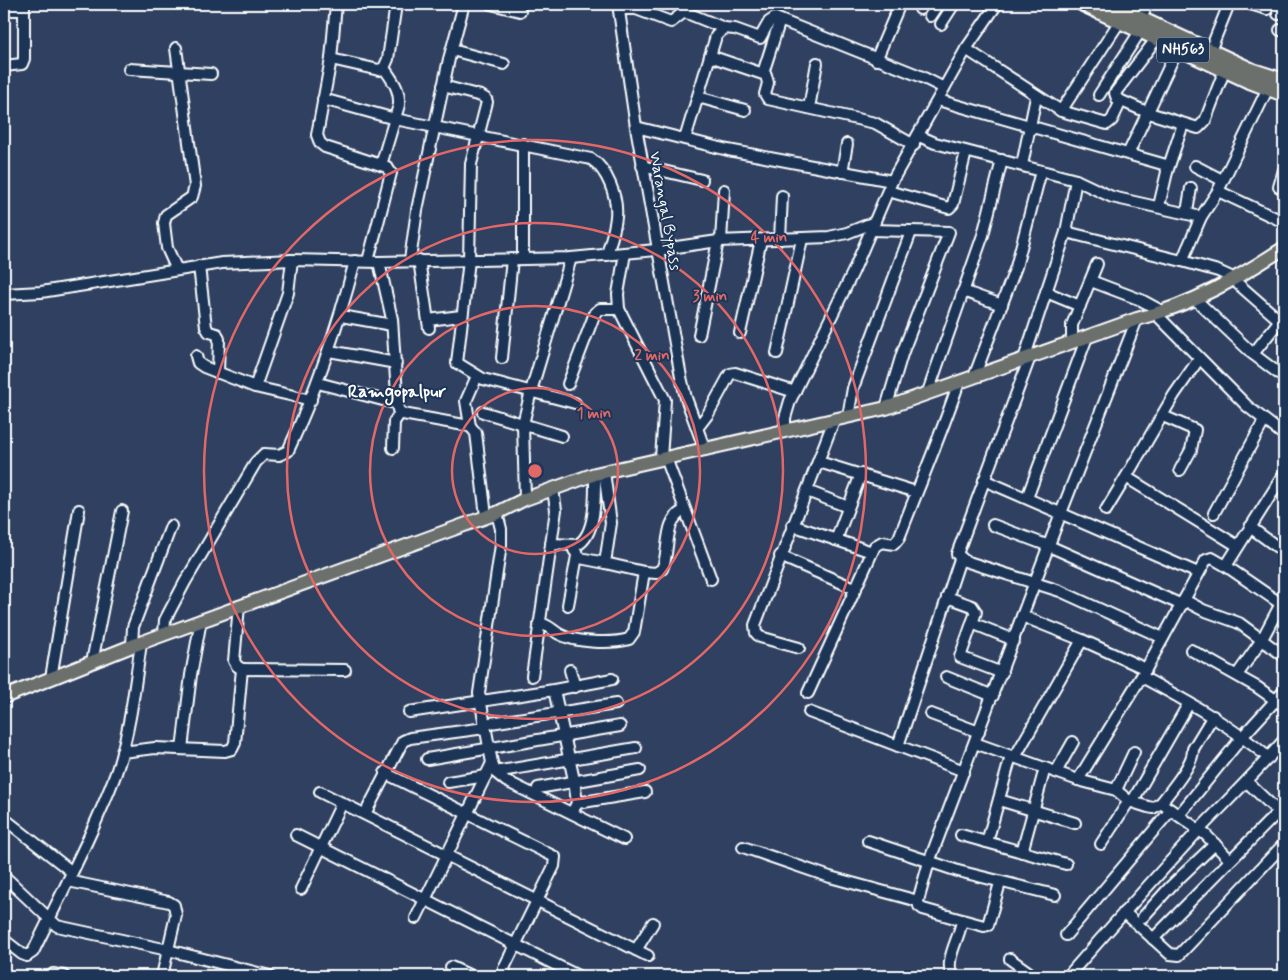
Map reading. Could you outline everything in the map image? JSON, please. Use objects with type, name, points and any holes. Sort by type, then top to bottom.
[{"type":"highway","name":"NH563","points":[[1083,4],[1134,18],[1156,38],[1284,94]]},
{"type":"highway","name":"NH563","points":[[1108,4],[1134,18],[1253,71],[1284,81]]},
{"type":"main road","points":[[4,697],[136,644],[492,514],[525,499],[600,473],[886,408],[1138,319],[1160,313],[1234,281],[1284,248]]},
{"type":"street","points":[[336,4],[331,59],[317,129],[320,143],[336,151],[389,169],[390,179],[368,261]]},
{"type":"street","points":[[331,59],[379,70],[384,68],[388,59],[396,4]]},
{"type":"street","points":[[462,4],[417,210],[414,260],[429,324],[462,316]]},
{"type":"street","points":[[491,4],[520,11]]},
{"type":"street","points":[[930,16],[938,4]]},
{"type":"street","points":[[941,24],[954,4]]},
{"type":"street","points":[[785,431],[785,418],[794,392],[890,186],[917,141],[966,49],[997,4]]},
{"type":"street","points":[[1061,111],[1147,4]]},
{"type":"street","points":[[1210,51],[1229,4]]},
{"type":"street","points":[[1250,4],[1267,9]]},
{"type":"street","points":[[876,60],[899,6]]},
{"type":"street","points":[[4,10],[24,7],[22,64],[4,66]]},
{"type":"street","points":[[619,7],[636,9],[672,22],[683,13],[687,13],[724,28],[735,28],[760,38],[771,20],[780,20],[920,76],[944,88]]},
{"type":"street","name":"Warangal Bypass","points":[[619,7],[656,250],[686,398],[705,450]]},
{"type":"street","points":[[1099,96],[1134,18]]},
{"type":"street","points":[[763,73],[780,20]]},
{"type":"street","points":[[685,139],[716,36],[724,28]]},
{"type":"street","points":[[1156,38],[1115,93],[1115,98],[1149,112],[1198,128],[1202,126],[1225,69]]},
{"type":"street","points":[[176,48],[195,186],[192,197],[166,215],[164,223],[167,248],[178,270]]},
{"type":"street","points":[[1128,154],[1178,48]]},
{"type":"street","points":[[966,49],[1061,111],[1107,124],[1112,120],[1122,101]]},
{"type":"street","points":[[452,50],[504,64]]},
{"type":"street","points":[[710,56],[763,73],[768,78],[765,94],[768,99],[875,123],[917,141],[1022,165],[1076,180],[1102,194],[1201,217]]},
{"type":"street","points":[[809,108],[817,63]]},
{"type":"street","points":[[381,165],[399,105],[398,89],[384,68]]},
{"type":"street","points":[[129,69],[211,74]]},
{"type":"street","points":[[443,86],[486,98],[486,108],[478,135],[471,172],[469,260],[457,363],[477,376],[575,403]]},
{"type":"street","points":[[1182,260],[1201,217],[1218,191],[1268,88]]},
{"type":"street","points":[[1022,165],[1028,127],[1036,96]]},
{"type":"street","points":[[698,97],[744,110]]},
{"type":"street","points":[[323,99],[395,119],[591,159],[603,169],[615,203],[616,217],[607,255]]},
{"type":"street","points":[[938,100],[1166,165],[1167,172]]},
{"type":"street","points":[[1159,206],[1167,172],[1183,124]]},
{"type":"street","points":[[636,127],[728,150],[842,172],[890,186],[949,208],[953,204],[966,152]]},
{"type":"street","points":[[523,144],[523,258]]},
{"type":"street","points":[[842,172],[847,144]]},
{"type":"street","points":[[928,392],[983,235],[1002,160]]},
{"type":"street","points":[[642,166],[702,180]]},
{"type":"street","points":[[1195,166],[1222,180]]},
{"type":"street","points":[[1279,187],[1284,170]]},
{"type":"street","points":[[974,377],[1016,267],[1041,171]]},
{"type":"street","points":[[898,746],[960,558],[957,549],[984,480],[1027,358],[1066,232],[1076,180]]},
{"type":"street","points":[[1186,212],[1192,188]]},
{"type":"street","points":[[699,335],[720,241],[724,190]]},
{"type":"street","points":[[1218,191],[1284,222]]},
{"type":"street","points":[[780,239],[782,196]]},
{"type":"street","points":[[4,294],[42,292],[199,266],[292,260],[379,262],[571,258],[656,250],[720,241],[802,239],[847,233],[873,226],[911,232],[949,232],[902,354],[886,408]]},
{"type":"street","points":[[848,417],[853,388],[911,232]]},
{"type":"street","points":[[1066,232],[1182,260],[1218,271],[1234,281],[1282,322],[1253,354]]},
{"type":"street","points":[[777,353],[802,239]]},
{"type":"street","points":[[740,333],[762,240]]},
{"type":"street","points":[[626,253],[618,294],[619,309],[665,400],[664,458],[710,579]]},
{"type":"street","points":[[525,499],[523,424],[571,258]]},
{"type":"street","points":[[502,358],[512,259]]},
{"type":"street","points":[[255,387],[288,293],[292,260]]},
{"type":"street","points":[[164,634],[165,620],[185,582],[256,462],[264,454],[279,455],[288,451],[318,383],[341,316],[355,260]]},
{"type":"street","points":[[379,262],[392,325],[396,363],[395,385],[399,408],[394,422],[392,448]]},
{"type":"street","points":[[1072,342],[1071,330],[1098,264]]},
{"type":"street","points":[[199,266],[206,327],[209,332],[217,334],[219,339],[218,373]]},
{"type":"street","points":[[1091,281],[1141,300],[1160,313],[1199,359],[1264,421],[1284,435]]},
{"type":"street","points":[[963,291],[1002,305]]},
{"type":"street","points":[[1046,292],[1080,306]]},
{"type":"street","points":[[1195,299],[1253,354],[1278,373]]},
{"type":"street","points":[[568,384],[595,313],[600,310],[619,309]]},
{"type":"street","points":[[341,316],[392,325]]},
{"type":"street","points":[[1000,883],[988,925],[984,926],[918,906],[929,862],[994,696],[1061,513],[1138,319]]},
{"type":"street","points":[[1027,498],[1087,337]]},
{"type":"street","points":[[329,351],[396,363]]},
{"type":"street","points":[[196,356],[200,365],[218,373],[255,387],[311,400]]},
{"type":"street","points":[[1106,510],[1179,387],[1199,359]]},
{"type":"street","points":[[698,427],[708,414],[730,374],[740,375],[794,392]]},
{"type":"street","points":[[477,376],[466,401],[470,426],[476,433],[492,514],[501,529],[501,545],[480,702],[494,767],[506,781],[624,839]]},
{"type":"street","points":[[808,693],[872,552],[878,543],[897,542],[916,492],[941,437],[959,382]]},
{"type":"street","points":[[318,383],[399,408],[470,426]]},
{"type":"street","points":[[483,412],[562,436]]},
{"type":"street","points":[[1163,416],[1196,430],[1191,450],[1180,470]]},
{"type":"street","points":[[798,648],[760,636],[754,629],[780,556],[819,462],[834,420]]},
{"type":"street","points":[[1214,513],[1264,421]]},
{"type":"street","points":[[819,462],[916,492]]},
{"type":"street","points":[[551,544],[577,545],[584,539],[593,517],[600,473]]},
{"type":"street","points":[[600,473],[611,523],[605,563]]},
{"type":"street","points":[[836,540],[861,474]]},
{"type":"street","points":[[1226,566],[1250,527],[1281,487],[1284,474]]},
{"type":"street","points":[[1126,477],[1238,546]]},
{"type":"street","points":[[984,480],[1198,573]]},
{"type":"street","points":[[532,676],[556,503],[553,489]]},
{"type":"street","points":[[806,491],[848,507]]},
{"type":"street","points":[[51,678],[79,510]]},
{"type":"street","points":[[577,556],[644,572],[656,573],[662,569],[671,521],[678,513],[685,510]]},
{"type":"street","points":[[92,662],[122,511]]},
{"type":"street","points":[[993,525],[1049,546],[1183,603],[1239,623],[1284,656]]},
{"type":"street","points":[[4,940],[22,954],[28,956],[33,952],[70,876],[116,773],[122,752],[136,644],[133,627],[171,526]]},
{"type":"street","points":[[792,526],[872,552]]},
{"type":"street","points":[[1250,527],[1284,552]]},
{"type":"street","points":[[568,605],[577,556],[572,545]]},
{"type":"street","points":[[780,556],[856,589]]},
{"type":"street","points":[[960,558],[1082,600],[1163,638]]},
{"type":"street","points":[[1078,780],[1144,673],[1208,558],[1226,566],[1283,602],[1237,676]]},
{"type":"street","points":[[539,623],[548,624],[560,635],[606,644],[629,639],[634,632],[644,572]]},
{"type":"street","points":[[947,597],[975,608],[975,615],[960,656],[1002,674]]},
{"type":"street","points":[[239,606],[234,661],[237,666],[242,669],[345,670]]},
{"type":"street","points":[[1022,616],[1082,640],[1144,673],[1243,736],[1269,758]]},
{"type":"street","points":[[192,648],[196,622]]},
{"type":"street","points":[[182,749],[196,622]]},
{"type":"street","points":[[972,623],[1014,640]]},
{"type":"street","points":[[987,842],[1013,756],[1082,640]]},
{"type":"street","points":[[1191,650],[1281,703]]},
{"type":"street","points":[[122,752],[155,748],[225,751],[232,749],[235,743],[242,669]]},
{"type":"street","points":[[570,670],[575,687]]},
{"type":"street","points":[[946,677],[994,696]]},
{"type":"street","points":[[409,712],[575,687],[612,679]]},
{"type":"street","points":[[554,690],[574,780],[577,803],[572,812]]},
{"type":"street","points":[[1066,935],[1243,736],[1281,703],[1284,691]]},
{"type":"street","points":[[1101,844],[1130,801],[1189,703]]},
{"type":"street","points":[[365,814],[399,747],[410,738],[616,704]]},
{"type":"street","points":[[808,712],[964,771]]},
{"type":"street","points":[[931,714],[979,732]]},
{"type":"street","points":[[975,743],[1078,780],[1116,790],[1130,801],[1153,808],[1161,803],[1179,779],[1193,755],[1192,749],[1213,716]]},
{"type":"street","points":[[427,759],[491,750],[620,726]]},
{"type":"street","points":[[1068,976],[1142,892],[1199,830],[1247,782],[1284,740]]},
{"type":"street","points":[[1056,772],[1072,742]]},
{"type":"street","points":[[416,918],[467,812],[486,776],[494,767],[636,748]]},
{"type":"street","points":[[1116,790],[1134,752]]},
{"type":"street","points":[[1022,852],[1045,768]]},
{"type":"street","points":[[538,788],[574,780],[640,770]]},
{"type":"street","points":[[385,774],[467,812],[555,857],[554,866],[503,974]]},
{"type":"street","points":[[448,782],[486,776]]},
{"type":"street","points":[[1153,939],[1230,860],[1282,811],[1247,782]]},
{"type":"street","points":[[320,792],[648,956]]},
{"type":"street","points":[[577,803],[645,792]]},
{"type":"street","points":[[999,800],[1075,822]]},
{"type":"street","points":[[301,888],[342,803]]},
{"type":"street","points":[[1161,803],[1199,830],[1230,860]]},
{"type":"street","points":[[7,821],[70,876],[169,902],[174,905],[176,916],[162,976]]},
{"type":"street","points":[[296,835],[578,976]]},
{"type":"street","points":[[961,835],[1066,864]]},
{"type":"street","points":[[868,841],[929,862],[1000,883],[1055,895]]},
{"type":"street","points":[[1144,917],[1171,886],[1215,844]]},
{"type":"street","points":[[1124,912],[1170,954],[1179,955],[1284,844]]},
{"type":"street","points":[[743,847],[830,877],[918,902]]},
{"type":"street","points":[[4,876],[57,926],[168,950],[270,976]]},
{"type":"street","points":[[1142,892],[1156,904]]},
{"type":"street","points":[[952,976],[950,960],[960,936],[962,920]]},
{"type":"street","points":[[636,950],[653,923]]},
{"type":"street","points":[[1010,958],[1034,976]]},
{"type":"street","points":[[451,967],[471,976]]},
{"type":"street","points":[[53,974],[64,976]]},
{"type":"district","name":"Ramgopalpur","points":[[397,392]]}]
